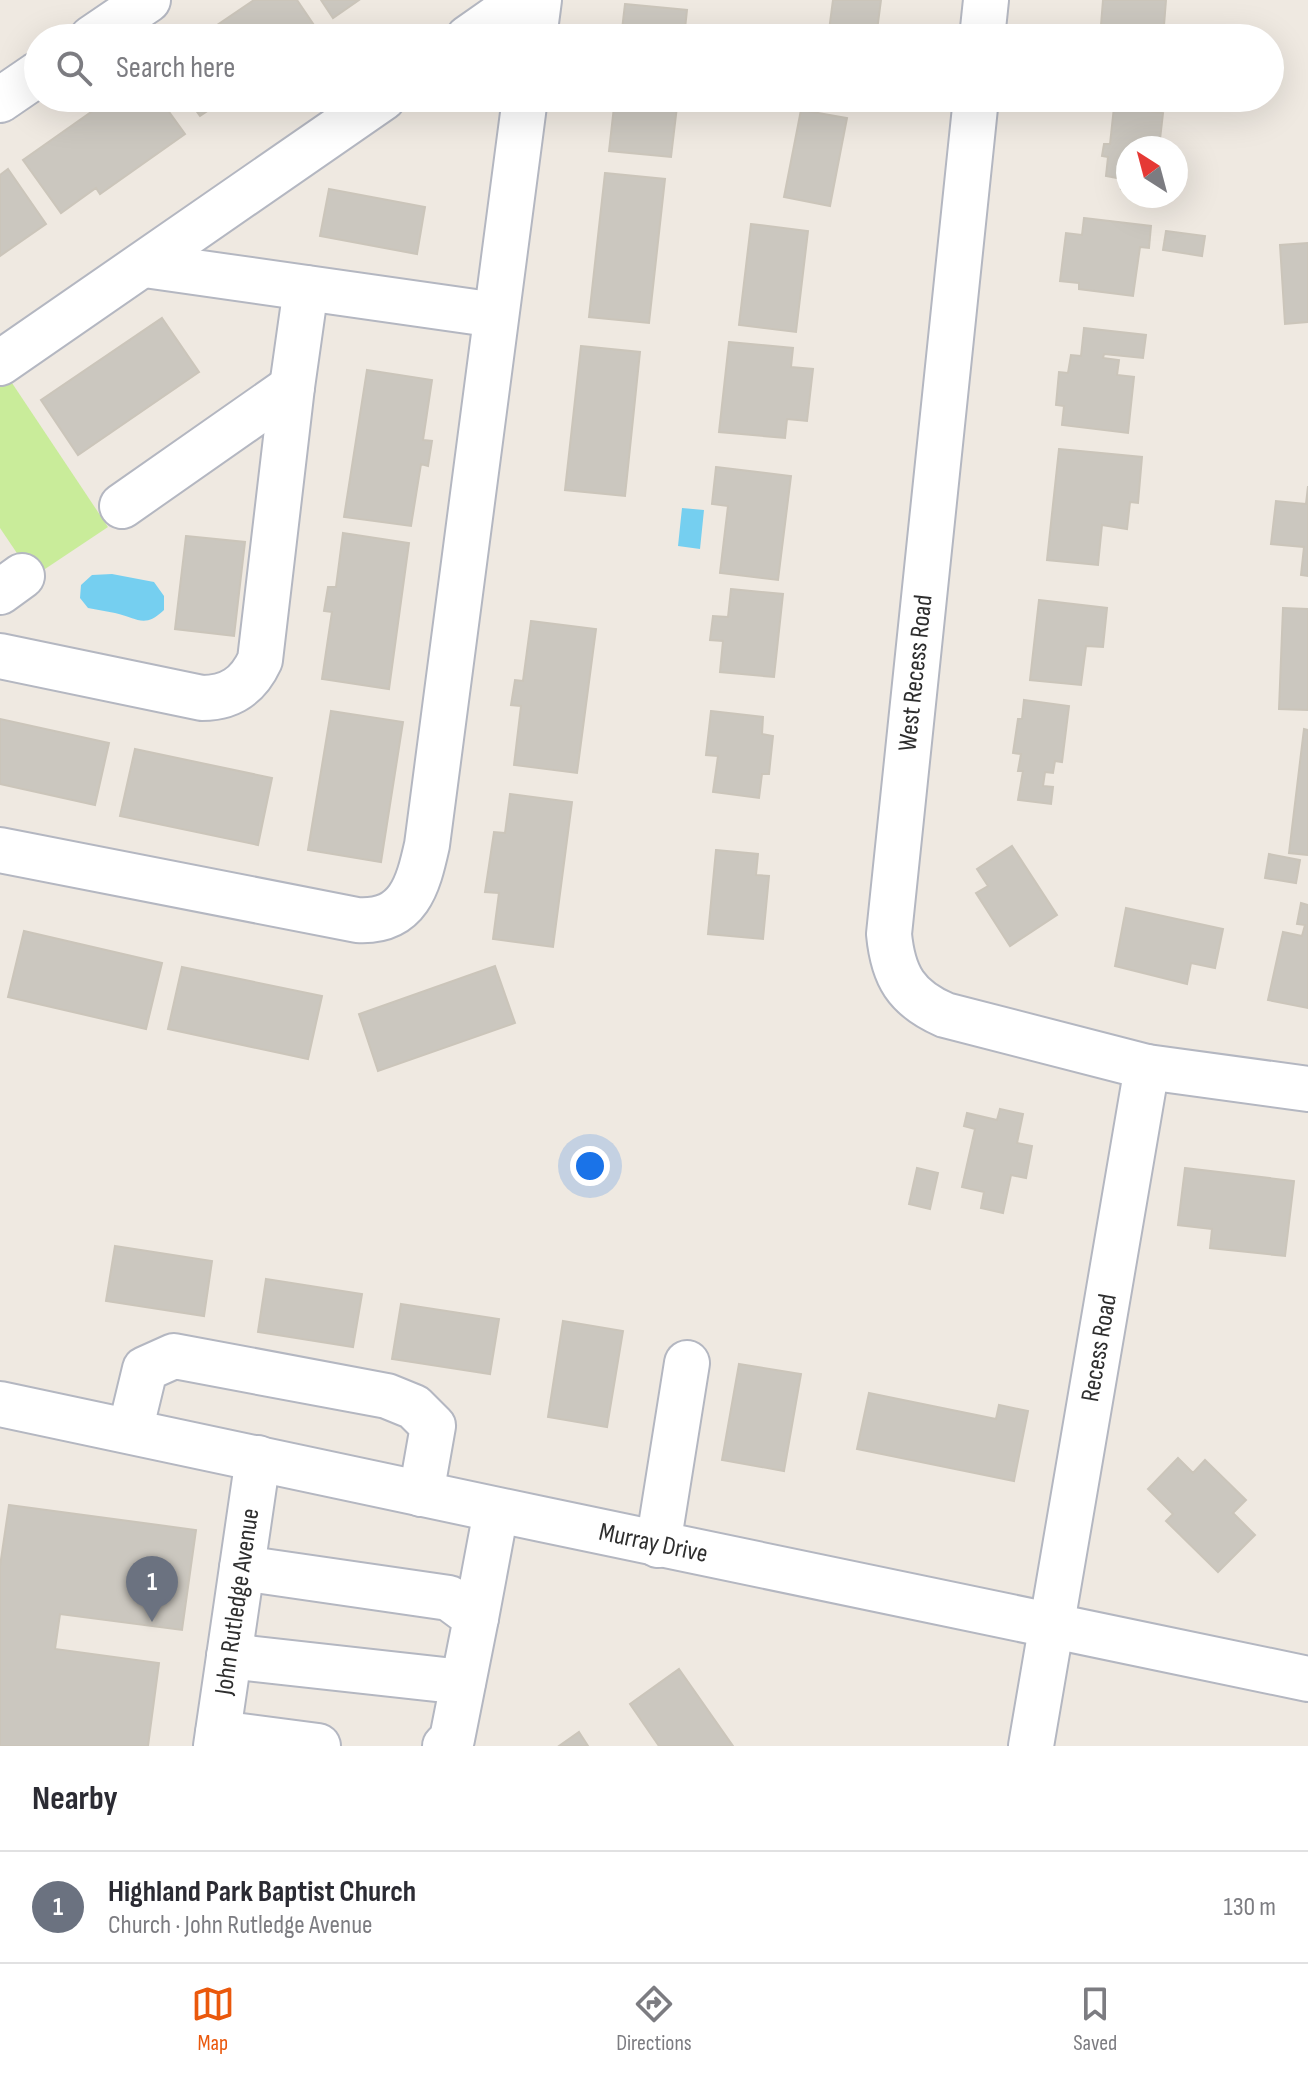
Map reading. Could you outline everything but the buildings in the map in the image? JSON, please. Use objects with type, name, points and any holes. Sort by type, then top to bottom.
[{"type":"street","points":[[113,24],[148,0]]},
{"type":"street","points":[[488,24],[522,0]]},
{"type":"street","points":[[536,24],[539,0]]},
{"type":"street","points":[[983,24],[986,0]]},
{"type":"street","points":[[0,100],[24,84]]},
{"type":"street","points":[[0,363],[363,112]]},
{"type":"street","points":[[0,850],[357,920],[365,921],[388,914],[407,901],[418,884],[427,845],[523,112]]},
{"type":"street","name":"West Recess Road","points":[[975,112],[889,934],[891,961],[916,999],[945,1015],[1147,1067],[1308,1089]]},
{"type":"street","points":[[145,265],[496,315]]},
{"type":"street","points":[[0,656],[202,698],[223,697],[238,690],[248,680],[260,660],[306,288]]},
{"type":"street","points":[[122,506],[292,387]]},
{"type":"street","name":"Recess Road","points":[[1031,1746],[1147,1067]]},
{"type":"street","points":[[130,1431],[145,1369],[174,1356],[387,1396],[414,1407],[433,1426],[421,1494]]},
{"type":"street","points":[[658,1545],[687,1363]]},
{"type":"street","name":"Murray Drive","points":[[0,1404],[496,1511],[1308,1679]]},
{"type":"street","name":"John Rutledge Avenue","points":[[217,1740],[258,1458]]},
{"type":"street","points":[[445,1746],[452,1739],[463,1682],[462,1608],[496,1511]]},
{"type":"street","points":[[242,1568],[462,1608]]},
{"type":"street","points":[[229,1656],[463,1682]]},
{"type":"street","points":[[217,1740],[318,1746]]},
{"type":"green space","points":[[8,377],[108,527],[33,577],[0,528],[0,382]]},
{"type":"water","points":[[682,508],[704,510],[700,549],[678,546]]},
{"type":"water","points":[[112,574],[154,582],[164,596],[164,610],[146,621],[88,608],[80,598],[81,585],[92,575]]},
{"type":"place","name":"Highland Park Baptist Church","points":[[152,1622]]}]
